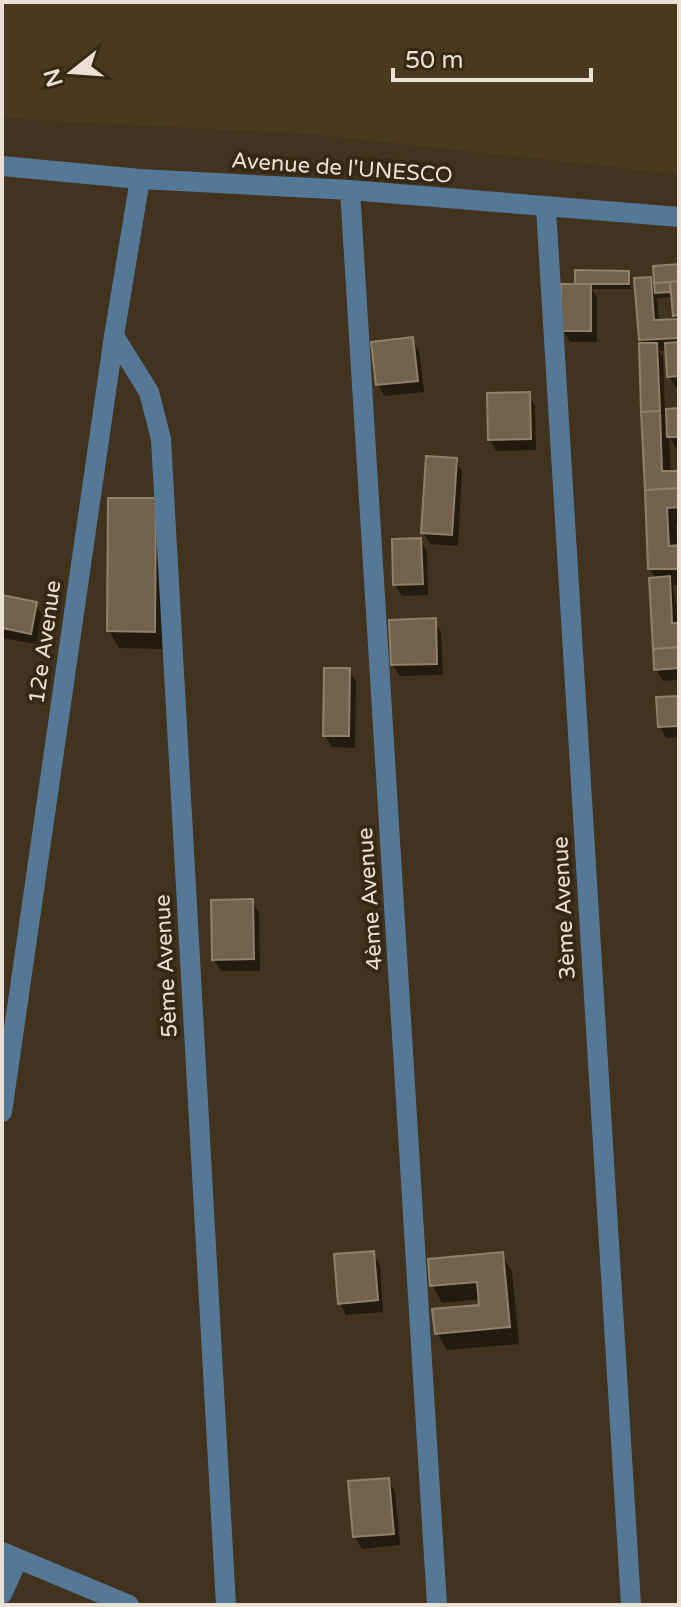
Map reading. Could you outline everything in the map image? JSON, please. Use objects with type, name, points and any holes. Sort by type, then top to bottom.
[{"type":"street","name":"Avenue de l'UNESCO","points":[[2,166],[140,179],[350,190],[679,217]]},
{"type":"street","name":"12e Avenue","points":[[2,1112],[114,336],[140,179]]},
{"type":"street","name":"4ème Avenue","points":[[350,190],[437,1605]]},
{"type":"street","name":"3ème Avenue","points":[[546,208],[631,1605]]},
{"type":"street","name":"5ème Avenue","points":[[114,336],[149,392],[161,439],[226,1605]]},
{"type":"street","points":[[2,1594],[10,1555],[129,1605]]},
{"type":"shaded area","points":[[2,2],[679,2],[679,174],[311,134],[2,118]]},
{"type":"building","points":[[679,264],[679,281],[654,283],[653,266]]},
{"type":"building","points":[[575,270],[629,271],[629,284],[575,284]]},
{"type":"building","points":[[651,277],[654,320],[679,319],[679,338],[639,340],[634,278]]},
{"type":"building","points":[[679,281],[679,315],[673,316],[670,282]]},
{"type":"building","points":[[670,282],[670,292],[655,293],[654,283]]},
{"type":"building","points":[[561,284],[591,284],[591,331],[561,331]]},
{"type":"building","points":[[413,337],[418,381],[376,385],[371,342]]},
{"type":"building","points":[[679,342],[679,376],[667,377],[665,343]]},
{"type":"building","points":[[639,343],[657,343],[660,411],[641,412]]},
{"type":"building","points":[[530,392],[531,439],[488,440],[487,393]]},
{"type":"building","points":[[679,408],[679,437],[667,437],[666,409]]},
{"type":"building","points":[[660,411],[662,471],[679,471],[679,488],[645,490],[641,412]]},
{"type":"building","points":[[426,456],[457,458],[452,535],[421,533]]},
{"type":"building","points":[[679,488],[679,507],[667,508],[669,546],[679,545],[679,569],[648,569],[645,490]]},
{"type":"building","points":[[108,498],[156,498],[155,632],[107,631]]},
{"type":"building","points":[[421,538],[423,584],[393,585],[392,539]]},
{"type":"building","points":[[670,576],[672,623],[679,623],[679,647],[653,649],[649,578]]},
{"type":"building","points":[[2,595],[37,602],[31,634],[2,628]]},
{"type":"building","points":[[436,618],[437,664],[391,665],[389,620]]},
{"type":"building","points":[[679,647],[679,668],[654,670],[653,649]]},
{"type":"building","points":[[324,668],[350,668],[349,736],[323,736]]},
{"type":"building","points":[[679,696],[679,726],[658,727],[656,697]]},
{"type":"building","points":[[253,899],[254,959],[212,960],[211,900]]},
{"type":"building","points":[[374,1251],[378,1300],[338,1304],[334,1254]]},
{"type":"building","points":[[503,1252],[510,1327],[435,1334],[432,1309],[479,1305],[477,1282],[430,1286],[428,1259]]},
{"type":"building","points":[[389,1478],[394,1534],[353,1537],[348,1481]]}]
